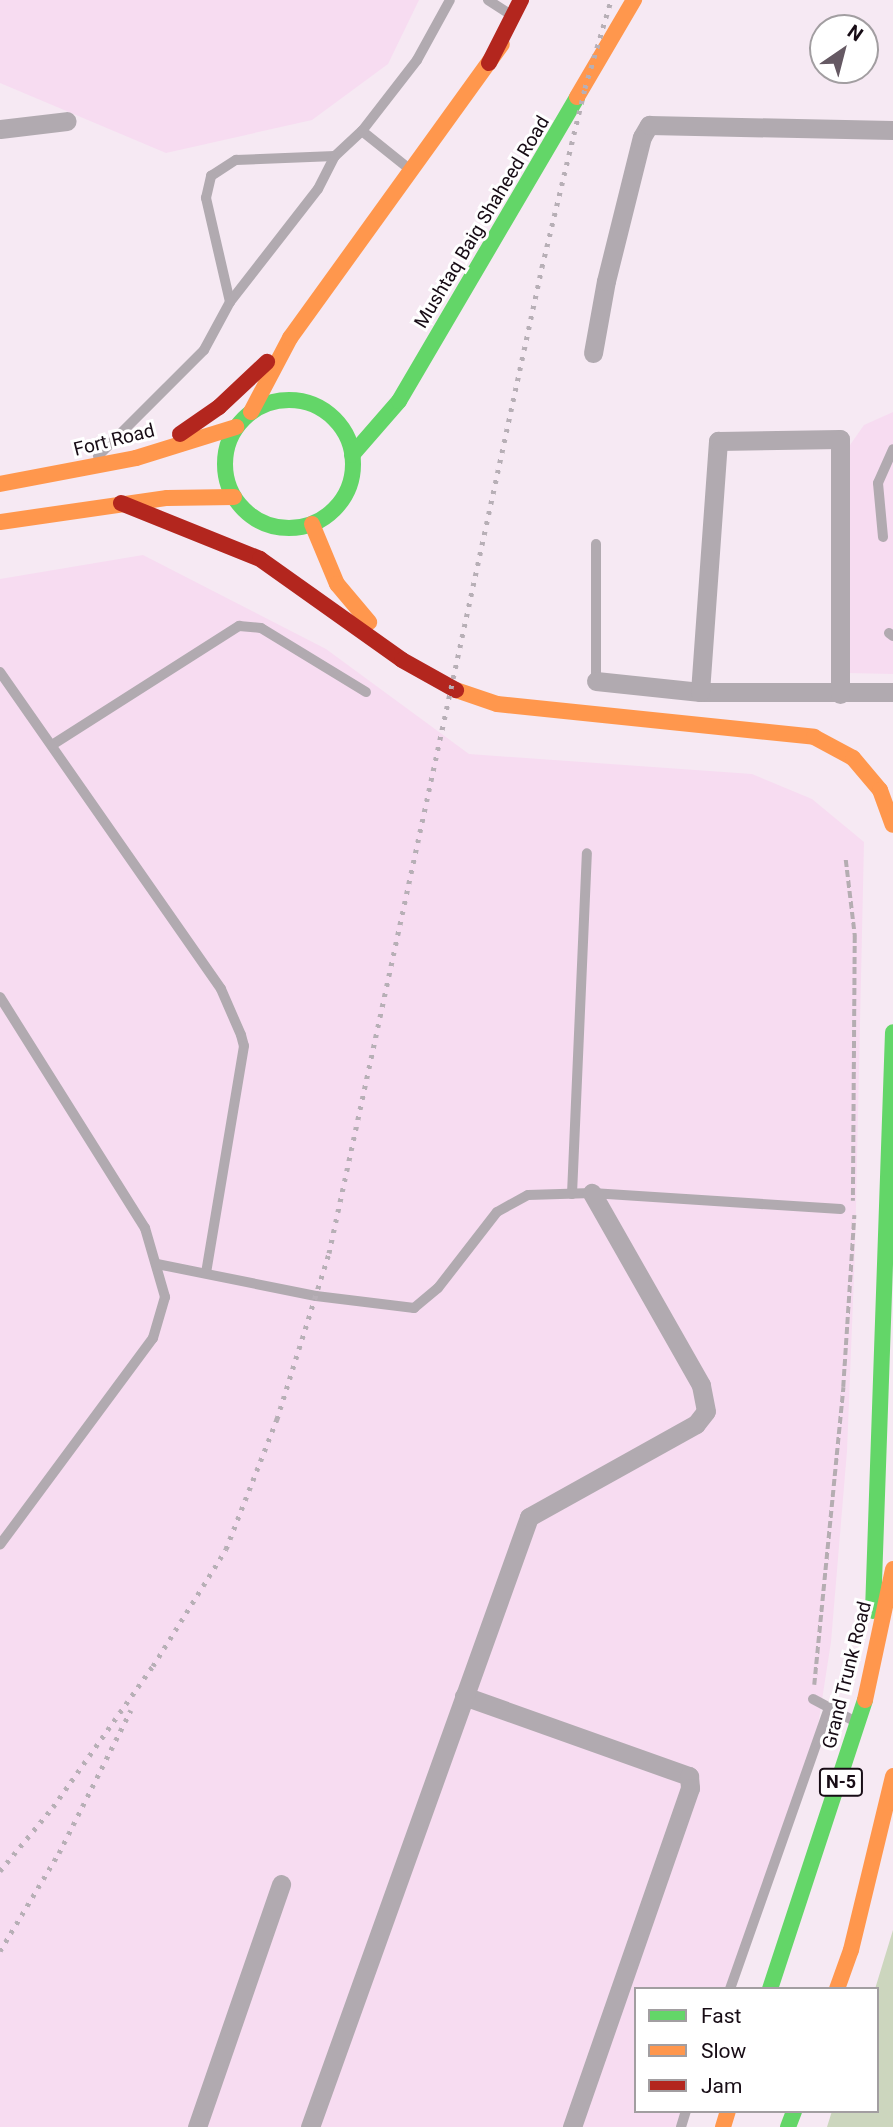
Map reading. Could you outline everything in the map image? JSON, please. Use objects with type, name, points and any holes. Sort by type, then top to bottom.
[{"type":"main road","points":[[489,63],[521,0]]},
{"type":"main road","points":[[251,412],[271,402],[293,400],[314,405],[332,417],[345,434],[352,455],[348,489],[327,515],[312,524],[286,527],[260,521],[234,497],[224,462],[236,427],[251,412],[290,338],[534,0]]},
{"type":"main road","name":"Mushtaq Baig Shaheed Road","points":[[352,455],[399,401],[634,0]]},
{"type":"main road","points":[[136,458],[219,407],[290,338]]},
{"type":"main road","name":"Fort Road","points":[[0,484],[82,471],[136,458],[236,427]]},
{"type":"main road","points":[[0,522],[121,503],[203,495],[234,497]]},
{"type":"main road","points":[[121,503],[216,538],[260,559],[402,660],[450,688],[497,704],[814,737],[853,758],[880,790],[893,825]]},
{"type":"main road","points":[[312,524],[337,584],[402,660]]},
{"type":"main road","points":[[871,1682],[893,1032]]},
{"type":"main road","name":"Grand Trunk Road","points":[[771,1987],[860,1724],[893,1569]]},
{"type":"main road","name":"N-5","points":[[838,1987],[851,1950],[893,1776]]},
{"type":"street","points":[[0,129],[67,121]]},
{"type":"street","points":[[593,353],[606,281],[642,137],[649,125],[893,130]]},
{"type":"street","points":[[700,692],[718,441],[840,439],[840,694]]},
{"type":"street","points":[[596,681],[700,692],[893,692]]},
{"type":"street","points":[[310,2127],[529,1517],[695,1424],[706,1411],[701,1385],[582,1194]]},
{"type":"street","points":[[464,1696],[689,1776],[690,1788],[572,2127]]},
{"type":"street","points":[[197,2127],[281,1884]]},
{"type":"lane","points":[[82,471],[185,374],[230,302],[318,189],[335,156],[362,131],[417,60],[450,0]]},
{"type":"lane","points":[[488,0],[512,16]]},
{"type":"lane","points":[[362,131],[411,171]]},
{"type":"lane","points":[[230,302],[206,198],[211,176],[236,160],[335,156]]},
{"type":"lane","points":[[883,537],[878,483],[893,449]]},
{"type":"lane","points":[[596,544],[596,681]]},
{"type":"lane","points":[[51,745],[239,626],[261,628],[366,692]]},
{"type":"lane","points":[[0,672],[221,989],[244,1046],[206,1273]]},
{"type":"lane","points":[[582,1194],[587,853]]},
{"type":"lane","points":[[0,997],[145,1228],[158,1264],[165,1297],[153,1338],[0,1545]]},
{"type":"lane","points":[[158,1264],[316,1296],[414,1308],[438,1288],[497,1212],[528,1195],[582,1194],[840,1209]]},
{"type":"lane","points":[[813,1699],[860,1724]]},
{"type":"lane","points":[[731,1987],[829,1708]]},
{"type":"path","points":[[813,1699],[854,1232],[850,1131],[855,936],[846,860]]},
{"type":"shaded area","points":[[0,0],[419,0],[388,64],[312,120],[166,153],[0,83]]},
{"type":"shaded area","points":[[893,412],[893,674],[847,673],[843,455],[864,425]]},
{"type":"shaded area","points":[[143,555],[326,649],[469,754],[752,774],[812,799],[864,842],[855,1251],[847,1451],[831,1642],[815,1745],[730,1987],[634,1987],[634,2113],[685,2113],[680,2127],[0,2127],[0,579]]},
{"type":"green space","points":[[893,1930],[893,2127],[827,2127],[831,2113],[879,2113],[879,1987],[876,1987]]},
{"type":"railway","points":[[0,1871],[53,1807],[153,1666],[226,1549],[277,1419],[329,1253],[542,267],[585,88],[611,0]]},
{"type":"railway","points":[[0,1951],[59,1853],[131,1710]]},
{"type":"traffic: fast","points":[[352,455],[399,401],[577,97]]},
{"type":"traffic: fast","points":[[289,400],[313,405],[334,419],[348,440],[353,464],[348,488],[334,509],[313,523],[289,528],[265,523],[244,509],[230,488],[225,464],[230,440],[244,419],[265,405],[289,400]]},
{"type":"traffic: fast","points":[[873,1611],[893,1032]]},
{"type":"traffic: fast","points":[[771,1987],[865,1700]]},
{"type":"traffic: fast","points":[[788,2127],[793,2113]]},
{"type":"traffic: slow","points":[[577,97],[634,0]]},
{"type":"traffic: slow","points":[[251,412],[290,338],[502,44]]},
{"type":"traffic: slow","points":[[0,484],[136,458],[236,427]]},
{"type":"traffic: slow","points":[[0,522],[167,498],[234,497]]},
{"type":"traffic: slow","points":[[312,524],[337,584],[369,622]]},
{"type":"traffic: slow","points":[[456,690],[497,704],[814,737],[853,758],[880,790],[893,825]]},
{"type":"traffic: slow","points":[[865,1700],[893,1569]]},
{"type":"traffic: slow","points":[[838,1987],[851,1950],[893,1776]]},
{"type":"traffic: slow","points":[[723,2127],[727,2113]]},
{"type":"traffic: jam","points":[[489,63],[521,0]]},
{"type":"traffic: jam","points":[[180,434],[219,407],[267,362]]},
{"type":"traffic: jam","points":[[121,503],[260,559],[402,660],[456,690]]}]
